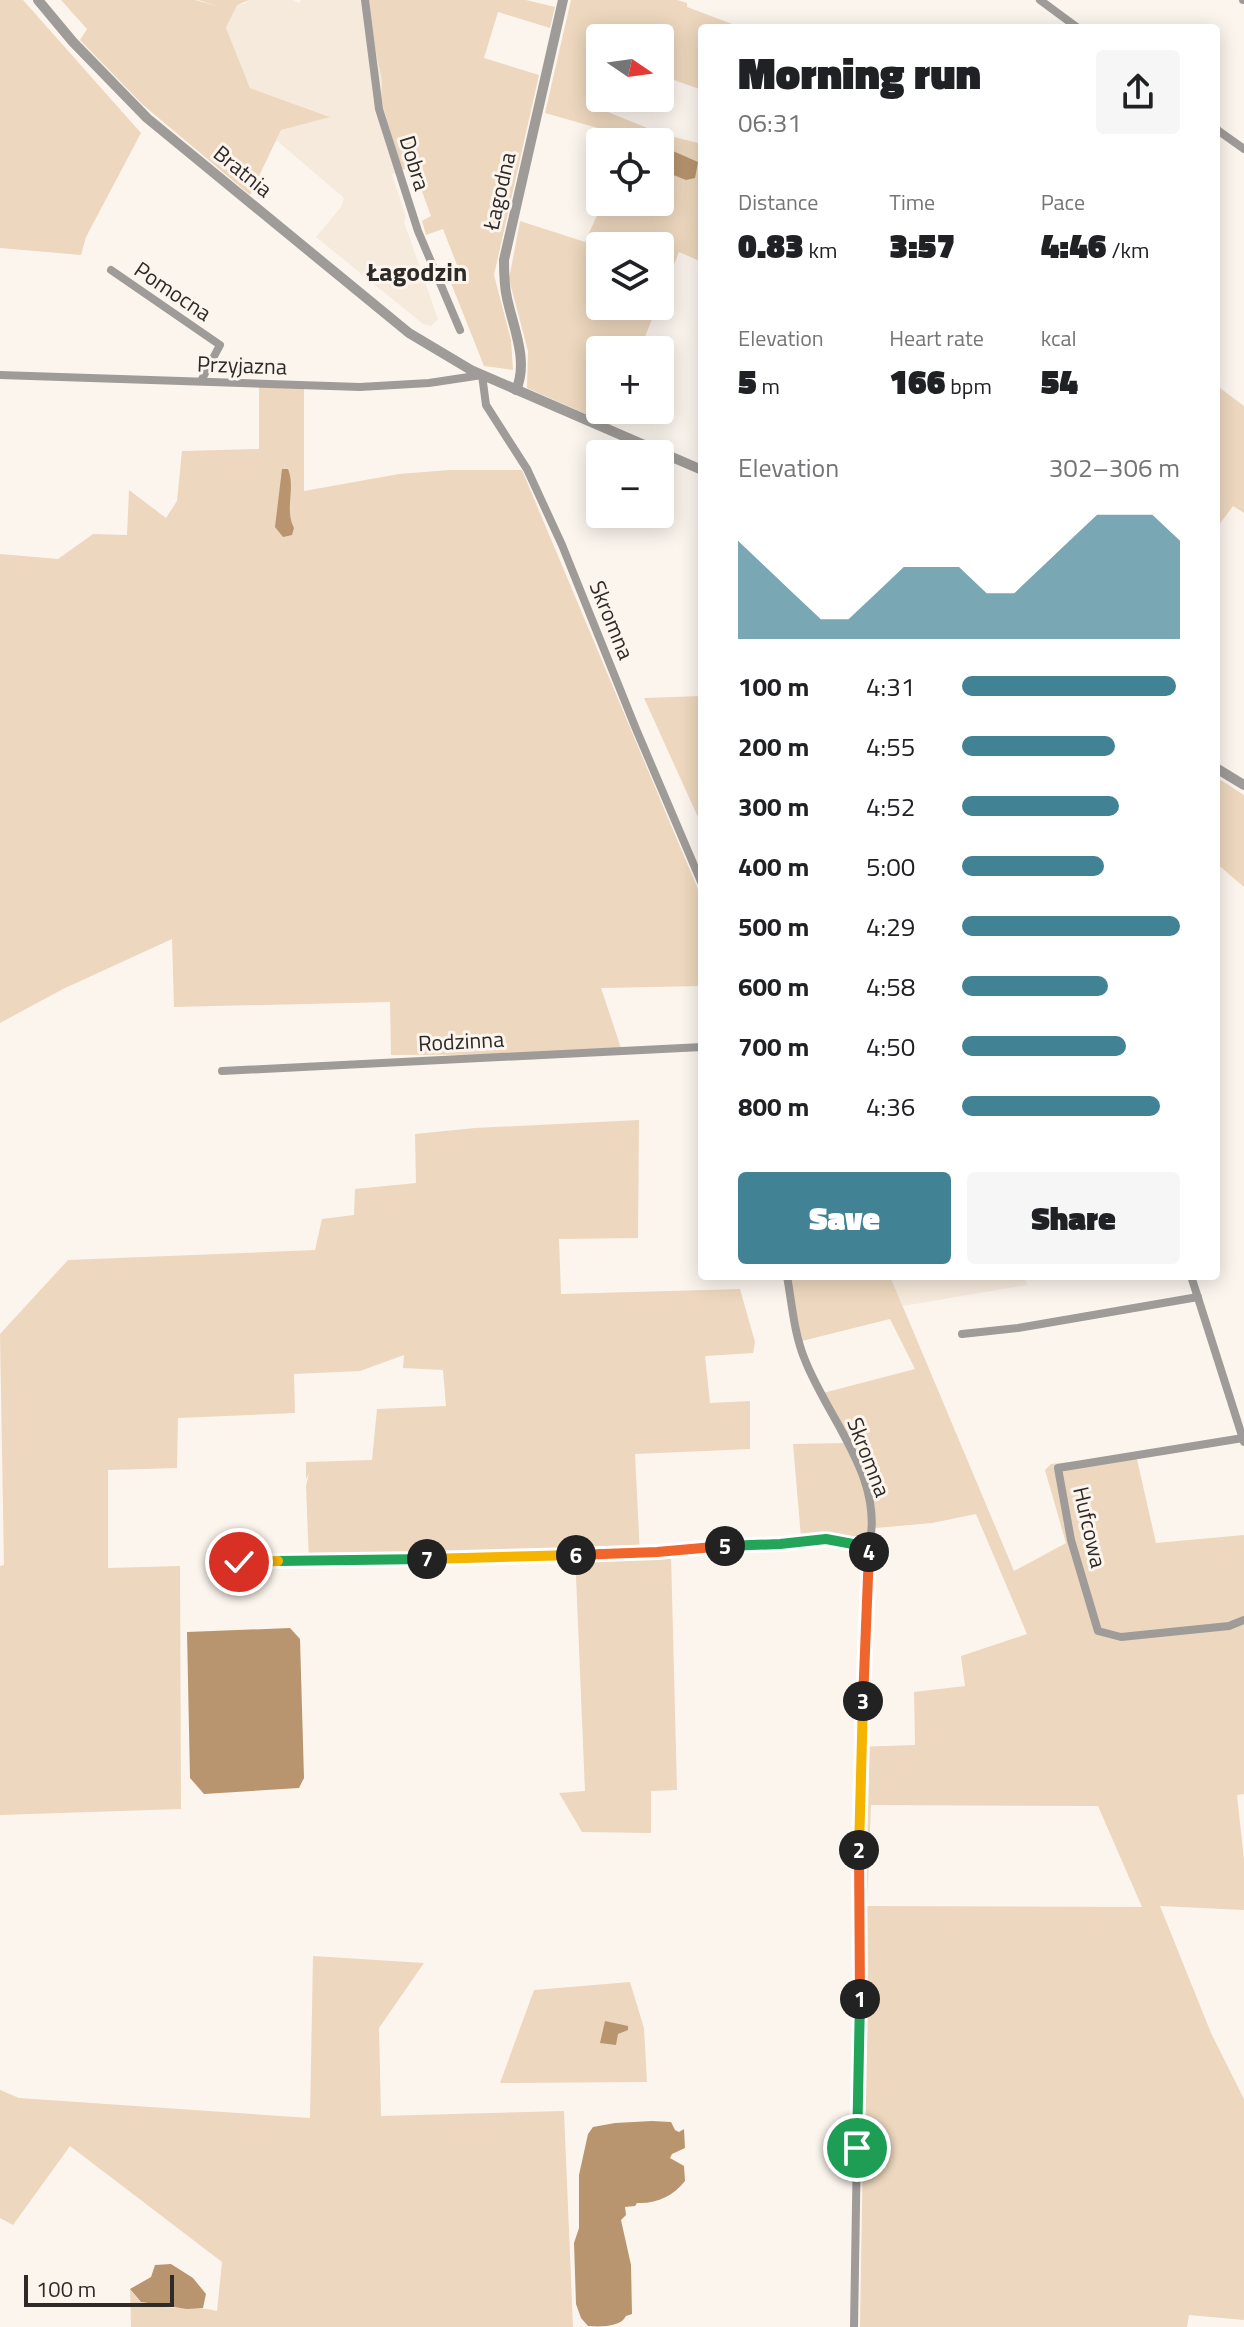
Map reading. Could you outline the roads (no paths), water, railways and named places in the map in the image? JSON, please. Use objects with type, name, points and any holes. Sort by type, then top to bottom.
[{"type":"street","name":"Bratnia","points":[[38,0],[73,42],[147,118],[409,333],[482,375],[698,468]]},
{"type":"street","name":"Dobra","points":[[365,0],[379,109],[418,231],[460,330]]},
{"type":"street","name":"Łagodna","points":[[516,390],[521,379],[520,356],[505,288],[504,260],[563,0]]},
{"type":"street","points":[[1040,0],[1073,24]]},
{"type":"street","points":[[1220,132],[1244,149]]},
{"type":"street","name":"Pomocna","points":[[111,270],[220,345],[201,381]]},
{"type":"street","name":"Przyjazna","points":[[0,375],[360,387],[429,383],[482,375]]},
{"type":"street","name":"Skromna","points":[[482,375],[486,405],[527,469],[562,545],[698,875]]},
{"type":"street","points":[[1220,770],[1244,785]]},
{"type":"street","name":"Rodzinna","points":[[222,1071],[698,1047]]},
{"type":"street","name":"Skromna","points":[[788,1280],[800,1347],[847,1440],[870,1496],[873,1529],[869,1547],[858,1900],[860,1963],[854,2327]]},
{"type":"street","points":[[1192,1280],[1243,1440]]},
{"type":"street","points":[[962,1334],[1018,1328],[1198,1297]]},
{"type":"street","points":[[1233,1409],[1244,1410]]},
{"type":"street","name":"Hufcowa","points":[[1243,1440],[1058,1468],[1071,1540],[1098,1631],[1121,1637],[1229,1626],[1244,1620]]},
{"type":"street","points":[[239,1562],[657,1552],[826,1539],[869,1547]]},
{"type":"district","name":"Łagodzin","points":[[417,271]]}]
